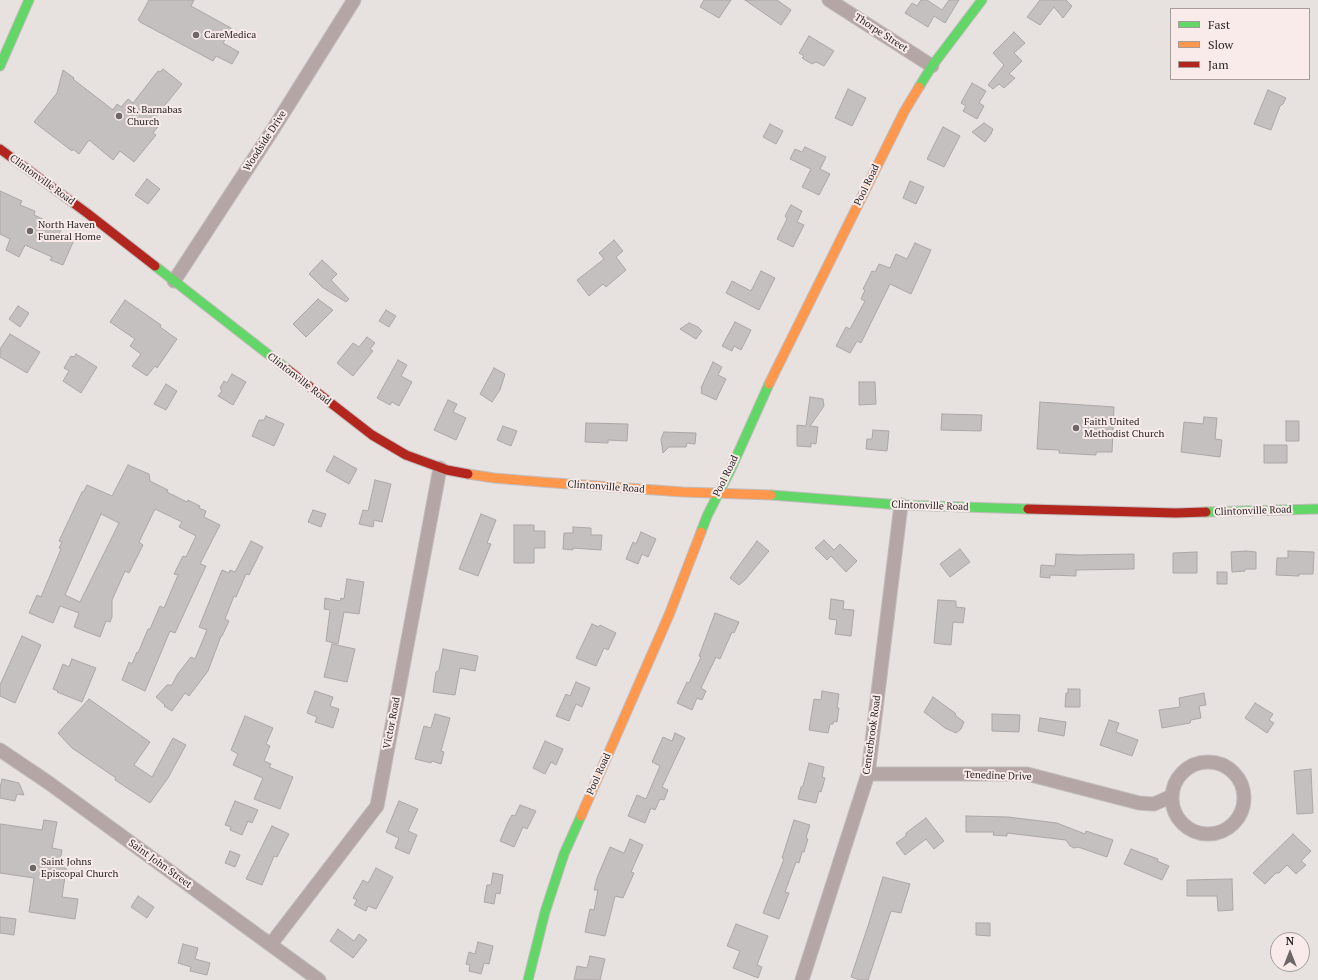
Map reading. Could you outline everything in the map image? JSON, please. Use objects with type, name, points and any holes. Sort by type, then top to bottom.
[{"type":"main road","points":[[0,66],[29,0]]},
{"type":"main road","name":"Pool Road","points":[[528,980],[544,912],[564,854],[669,615],[707,516],[779,362],[904,112],[932,66],[982,0]]},
{"type":"main road","name":"Clintonville Road","points":[[0,149],[87,213],[372,435],[406,455],[458,473],[494,478],[667,491],[753,494],[901,506],[1176,513],[1318,509]]},
{"type":"street","name":"Woodside Drive","points":[[174,281],[272,131],[354,0]]},
{"type":"street","name":"Thorpe Street","points":[[829,0],[932,66]]},
{"type":"street","name":"Victor Road","points":[[271,944],[377,806],[440,468]]},
{"type":"street","name":"Centerbrook Road","points":[[802,980],[868,774],[901,506]]},
{"type":"street","name":"Saint John Street","points":[[0,750],[49,782],[319,980]]},
{"type":"street","points":[[1211,762],[1222,765],[1231,771],[1239,780],[1243,790],[1244,801],[1237,820],[1230,827],[1213,834],[1204,834],[1195,832],[1180,822],[1173,805],[1172,796],[1174,785],[1180,775],[1199,763],[1211,762]]},
{"type":"street","name":"Tenedine Drive","points":[[868,774],[1027,774],[1139,803],[1154,804],[1172,796]]},
{"type":"building","name":"CareMedica","points":[[149,0],[194,0],[191,6],[231,28],[223,43],[239,52],[232,64],[216,56],[213,61],[140,22],[138,20]]},
{"type":"building","points":[[704,0],[731,0],[719,18],[700,7]]},
{"type":"building","points":[[745,0],[777,0],[791,10],[781,25]]},
{"type":"building","points":[[921,0],[927,0],[942,10],[949,0],[959,0],[945,23],[934,16],[928,27],[905,13],[912,3],[917,6]]},
{"type":"building","points":[[1040,0],[1066,0],[1072,6],[1063,18],[1054,7],[1040,25],[1027,17]]},
{"type":"building","points":[[1014,32],[1025,43],[1014,53],[1022,61],[1009,74],[1015,78],[1004,88],[999,84],[993,89],[988,85],[1004,65],[993,53]]},
{"type":"building","points":[[809,36],[834,51],[824,66],[816,62],[812,64],[802,58],[804,56],[799,53]]},
{"type":"building","name":"St. Barnabas Church","points":[[163,69],[182,84],[154,119],[160,124],[153,133],[156,135],[134,162],[120,151],[113,160],[89,140],[79,154],[73,149],[72,151],[34,122],[57,93],[63,70],[113,110],[117,104],[121,107],[128,99],[133,103],[158,71],[160,72]]},
{"type":"building","points":[[972,83],[986,91],[979,103],[984,106],[977,119],[963,111],[966,106],[961,103]]},
{"type":"building","points":[[848,89],[866,98],[852,126],[835,118]]},
{"type":"building","points":[[1268,90],[1286,98],[1280,106],[1271,130],[1254,124]]},
{"type":"building","points":[[984,123],[993,129],[985,142],[972,132]]},
{"type":"building","points":[[770,124],[783,131],[776,144],[763,137]]},
{"type":"building","points":[[943,127],[960,136],[944,167],[927,159]]},
{"type":"building","points":[[805,147],[826,157],[820,169],[830,174],[819,195],[802,187],[811,169],[790,159],[795,149],[802,152]]},
{"type":"building","points":[[147,179],[160,189],[148,204],[135,195]]},
{"type":"building","points":[[910,181],[924,187],[916,204],[903,198]]},
{"type":"building","name":"North Haven Funeral Home","points":[[0,191],[22,201],[20,205],[35,211],[34,215],[62,228],[59,234],[74,240],[63,265],[50,260],[52,257],[25,245],[19,257],[6,250],[10,239],[0,234]]},
{"type":"building","points":[[791,205],[802,211],[797,222],[804,225],[793,247],[777,239],[787,219],[785,216]]},
{"type":"building","points":[[614,240],[623,251],[616,257],[626,270],[606,287],[603,284],[589,296],[577,280],[604,259],[599,253]]},
{"type":"building","points":[[915,243],[931,250],[911,294],[890,284],[861,343],[857,341],[850,353],[836,346],[846,327],[850,329],[865,301],[861,299],[865,290],[863,289],[872,271],[875,272],[879,264],[890,268],[896,254],[907,259]]},
{"type":"building","points":[[322,260],[337,274],[331,280],[349,299],[346,302],[322,287],[309,274]]},
{"type":"building","points":[[761,271],[775,278],[759,310],[726,293],[732,281],[751,291]]},
{"type":"building","points":[[318,299],[333,310],[306,337],[293,324]]},
{"type":"building","points":[[125,300],[161,325],[160,327],[177,339],[157,368],[155,366],[147,376],[132,366],[141,354],[130,346],[135,339],[110,322]]},
{"type":"building","points":[[18,306],[29,313],[20,327],[9,319]]},
{"type":"building","points":[[386,310],[396,316],[389,327],[379,321]]},
{"type":"building","points":[[735,322],[751,330],[741,350],[734,346],[732,351],[722,346]]},
{"type":"building","points":[[689,323],[698,327],[702,331],[696,339],[680,329]]},
{"type":"building","points":[[10,334],[40,352],[27,373],[0,357],[0,349]]},
{"type":"building","points":[[367,337],[375,343],[370,349],[373,351],[353,376],[337,363],[353,343],[359,347]]},
{"type":"building","points":[[76,354],[97,367],[81,393],[63,381],[69,371],[64,368],[71,356],[74,357]]},
{"type":"building","points":[[398,360],[407,365],[401,376],[412,382],[399,406],[392,402],[390,405],[377,398]]},
{"type":"building","points":[[713,362],[722,367],[718,375],[726,379],[716,400],[701,393],[701,388]]},
{"type":"building","points":[[494,368],[505,374],[500,390],[492,402],[480,394]]},
{"type":"building","points":[[232,374],[246,382],[233,405],[218,396],[222,391],[220,388],[224,381],[227,383]]},
{"type":"building","points":[[859,382],[875,382],[876,404],[859,405]]},
{"type":"building","points":[[166,384],[177,391],[166,410],[154,404]]},
{"type":"building","points":[[810,397],[823,399],[824,406],[810,426],[818,427],[816,444],[811,443],[811,447],[797,446],[797,425],[806,426]]},
{"type":"building","points":[[448,400],[457,404],[453,412],[466,418],[456,440],[434,430]]},
{"type":"building","name":"Faith United Methodist Church","points":[[1040,402],[1114,407],[1112,452],[1096,452],[1096,455],[1059,453],[1059,450],[1037,449]]},
{"type":"building","points":[[942,414],[982,415],[981,431],[941,430]]},
{"type":"building","points":[[266,416],[284,424],[274,446],[252,436],[259,420],[264,420]]},
{"type":"building","points":[[1204,417],[1217,418],[1215,439],[1222,440],[1220,457],[1181,452],[1184,422],[1203,424]]},
{"type":"building","points":[[1286,421],[1299,421],[1299,441],[1286,441]]},
{"type":"building","points":[[586,423],[628,424],[627,441],[608,440],[608,443],[585,442]]},
{"type":"building","points":[[503,426],[517,431],[511,446],[497,440]]},
{"type":"building","points":[[873,430],[889,431],[887,451],[866,449],[867,439],[872,439]]},
{"type":"building","points":[[664,432],[696,433],[695,444],[687,443],[686,447],[669,447],[663,453],[661,439]]},
{"type":"building","points":[[1264,445],[1287,445],[1287,463],[1264,463]]},
{"type":"building","points":[[334,456],[357,469],[349,484],[326,471]]},
{"type":"building","points":[[128,465],[149,474],[150,481],[168,490],[167,492],[187,502],[188,500],[200,506],[199,508],[206,511],[204,517],[220,525],[200,564],[206,566],[175,633],[170,631],[145,691],[122,680],[129,662],[132,664],[160,606],[164,608],[178,575],[174,574],[183,556],[186,557],[196,536],[179,527],[182,522],[155,509],[139,542],[143,545],[129,573],[125,571],[112,600],[112,617],[110,622],[106,621],[100,637],[74,627],[79,613],[60,606],[53,623],[29,613],[37,595],[41,597],[61,549],[59,548],[62,542],[59,541],[82,492],[87,485],[112,496]],"holes":[[[101,514],[119,523],[80,602],[65,595]]]},
{"type":"building","points":[[375,480],[391,484],[382,522],[374,520],[373,527],[359,524],[363,510],[368,511]]},
{"type":"building","points":[[313,510],[326,514],[321,527],[308,522]]},
{"type":"building","points":[[481,514],[496,520],[487,543],[491,544],[478,576],[459,569]]},
{"type":"building","points":[[514,525],[534,525],[534,531],[545,531],[545,548],[534,548],[534,563],[514,563]]},
{"type":"building","points":[[573,527],[591,528],[591,535],[602,535],[601,550],[573,548],[573,550],[563,549],[564,533],[573,533]]},
{"type":"building","points":[[641,532],[656,539],[648,557],[642,554],[638,564],[626,559],[633,542],[636,544]]},
{"type":"building","points":[[824,540],[834,550],[840,544],[857,561],[846,572],[831,556],[827,560],[815,548]]},
{"type":"building","points":[[251,541],[263,547],[249,575],[246,574],[236,597],[234,596],[225,619],[229,621],[221,636],[208,671],[189,696],[185,693],[172,711],[164,706],[165,705],[156,697],[167,685],[172,685],[177,675],[191,657],[195,659],[207,630],[199,627],[222,570],[229,573],[230,570],[235,572]]},
{"type":"building","points":[[757,541],[769,551],[739,585],[730,578]]},
{"type":"building","points":[[960,549],[970,562],[950,577],[940,564]]},
{"type":"building","points":[[1288,551],[1314,552],[1313,574],[1299,574],[1299,576],[1276,575],[1277,558],[1288,558]]},
{"type":"building","points":[[1197,552],[1197,573],[1173,573],[1173,553]]},
{"type":"building","points":[[1231,552],[1256,552],[1256,569],[1245,569],[1245,571],[1232,572]]},
{"type":"building","points":[[1056,554],[1134,554],[1134,569],[1076,570],[1076,576],[1050,575],[1050,578],[1040,577],[1041,565],[1055,566]]},
{"type":"building","points":[[1217,572],[1227,572],[1227,584],[1217,584]]},
{"type":"building","points":[[347,579],[364,582],[359,614],[344,612],[338,644],[326,641],[330,610],[324,609],[325,598],[340,601],[341,598],[344,599]]},
{"type":"building","points":[[831,599],[844,601],[843,609],[854,610],[851,636],[835,634],[837,620],[829,619]]},
{"type":"building","points":[[938,600],[956,601],[956,607],[965,608],[963,623],[953,622],[951,645],[934,643]]},
{"type":"building","points":[[715,613],[739,622],[734,633],[732,632],[720,659],[716,657],[701,688],[706,691],[702,700],[697,698],[692,710],[677,703],[687,682],[689,683],[701,657],[699,656]]},
{"type":"building","points":[[592,624],[599,627],[600,625],[616,633],[608,650],[604,648],[596,666],[576,658]]},
{"type":"building","points":[[22,636],[41,645],[15,703],[0,696],[0,685]]},
{"type":"building","points":[[332,644],[355,649],[347,682],[324,677]]},
{"type":"building","points":[[443,649],[478,656],[475,671],[460,668],[455,695],[433,692],[436,672],[439,670]]},
{"type":"building","points":[[72,659],[96,668],[82,702],[53,689],[63,664],[69,667]]},
{"type":"building","points":[[576,682],[590,688],[582,707],[576,704],[569,721],[556,716],[566,694],[570,696]]},
{"type":"building","points":[[1068,689],[1080,689],[1080,707],[1065,707],[1066,693],[1068,693]]},
{"type":"building","points":[[315,691],[333,697],[330,706],[339,709],[333,728],[315,722],[317,717],[307,713]]},
{"type":"building","points":[[822,691],[839,694],[837,722],[834,721],[833,724],[830,724],[828,733],[809,730],[814,699],[821,700]]},
{"type":"building","points":[[1204,693],[1206,705],[1199,706],[1201,718],[1191,720],[1190,723],[1162,728],[1159,710],[1180,707],[1179,698]]},
{"type":"building","points":[[933,697],[955,713],[956,716],[964,722],[961,729],[956,733],[945,728],[924,712]]},
{"type":"building","points":[[89,699],[150,742],[134,765],[152,777],[173,738],[186,745],[168,778],[150,803],[115,780],[116,778],[72,748],[58,733]]},
{"type":"building","points":[[1255,703],[1273,714],[1269,720],[1274,723],[1267,733],[1245,718]]},
{"type":"building","points":[[435,714],[450,718],[441,751],[444,752],[441,764],[432,761],[431,763],[415,759],[424,726],[431,728]]},
{"type":"building","points":[[992,714],[1020,715],[1019,732],[992,731]]},
{"type":"building","points":[[245,716],[273,728],[266,744],[270,746],[264,761],[271,764],[269,767],[293,777],[280,809],[254,799],[263,778],[233,765],[238,754],[231,750]]},
{"type":"building","points":[[1040,718],[1066,722],[1064,736],[1038,731]]},
{"type":"building","points":[[1109,720],[1119,723],[1116,732],[1138,740],[1132,756],[1100,745]]},
{"type":"building","points":[[675,733],[685,738],[662,787],[668,790],[664,800],[660,799],[655,810],[651,808],[645,823],[628,816],[637,795],[646,799],[660,766],[652,762],[663,737],[672,741]]},
{"type":"building","points":[[545,741],[563,749],[556,765],[551,762],[545,774],[533,768]]},
{"type":"building","points":[[809,763],[824,767],[822,777],[825,778],[821,792],[819,791],[816,803],[798,799]]},
{"type":"building","points":[[1311,769],[1313,813],[1297,814],[1294,771]]},
{"type":"building","points":[[2,779],[19,783],[24,795],[17,794],[15,801],[0,798]]},
{"type":"building","points":[[235,801],[258,810],[252,823],[248,821],[242,835],[230,830],[231,827],[225,825]]},
{"type":"building","points":[[399,801],[418,809],[408,831],[417,835],[409,854],[395,848],[399,838],[386,832]]},
{"type":"building","points":[[520,805],[536,811],[527,829],[523,827],[514,847],[500,841],[508,822],[512,815],[515,816]]},
{"type":"building","points":[[966,816],[1008,817],[1057,823],[1085,834],[1086,831],[1113,840],[1107,857],[1078,847],[1074,848],[1070,846],[1066,840],[1007,833],[1007,836],[993,835],[994,832],[966,832]]},
{"type":"building","points":[[926,818],[944,841],[934,849],[926,839],[905,855],[896,843],[906,836],[906,833]]},
{"type":"building","name":"Saint Johns Episcopal Church","points":[[44,820],[57,822],[52,848],[62,850],[60,862],[67,863],[62,897],[78,899],[75,919],[29,912],[34,878],[0,873],[0,824],[42,830]]},
{"type":"building","points":[[794,820],[810,825],[806,838],[808,839],[799,863],[796,862],[785,892],[789,893],[779,919],[763,913],[784,859],[782,858]]},
{"type":"building","points":[[272,826],[289,834],[277,857],[274,856],[262,885],[246,879]]},
{"type":"building","points":[[1293,834],[1311,851],[1301,861],[1306,865],[1296,874],[1287,865],[1265,884],[1253,873]]},
{"type":"building","points":[[630,839],[643,845],[631,872],[634,873],[623,898],[615,896],[605,936],[585,932],[590,909],[594,910],[598,890],[594,890],[597,878],[610,847],[624,853]]},
{"type":"building","points":[[1131,849],[1158,859],[1157,861],[1169,866],[1162,880],[1124,864]]},
{"type":"building","points":[[230,851],[240,855],[235,867],[225,863]]},
{"type":"building","points":[[376,868],[393,877],[376,909],[368,906],[366,911],[354,905],[357,900],[353,898],[363,880],[368,883]]},
{"type":"building","points":[[493,873],[503,875],[500,894],[496,893],[494,904],[484,902],[487,885],[491,885]]},
{"type":"building","points":[[883,877],[910,884],[901,913],[891,911],[868,980],[860,980],[851,977]]},
{"type":"building","points":[[1232,879],[1233,910],[1218,911],[1217,896],[1187,896],[1187,880]]},
{"type":"building","points":[[138,896],[154,907],[147,918],[131,907]]},
{"type":"building","points":[[0,917],[16,919],[14,935],[0,933]]},
{"type":"building","points":[[976,923],[990,923],[990,936],[976,935]]},
{"type":"building","points":[[736,924],[768,936],[757,965],[762,967],[758,978],[733,968],[740,951],[727,946]]},
{"type":"building","points":[[338,929],[354,941],[359,934],[367,940],[353,958],[330,941]]},
{"type":"building","points":[[478,942],[493,946],[489,964],[484,963],[481,974],[469,971],[470,965],[466,964],[469,952],[475,954]]},
{"type":"building","points":[[183,944],[198,948],[195,959],[210,963],[207,975],[190,971],[191,967],[178,963]]},
{"type":"building","points":[[590,956],[605,959],[600,980],[574,980],[577,966],[587,968]]},
{"type":"traffic: fast","points":[[0,66],[29,0]]},
{"type":"traffic: fast","points":[[919,87],[932,66],[982,0]]},
{"type":"traffic: fast","points":[[155,266],[287,369]]},
{"type":"traffic: fast","points":[[701,532],[707,516],[730,471],[769,384]]},
{"type":"traffic: fast","points":[[771,495],[901,505],[1028,509]]},
{"type":"traffic: fast","points":[[1206,512],[1318,509]]},
{"type":"traffic: fast","points":[[528,980],[545,912],[564,854],[581,816]]},
{"type":"traffic: slow","points":[[769,384],[904,112],[919,87]]},
{"type":"traffic: slow","points":[[468,474],[541,482],[683,492],[771,495]]},
{"type":"traffic: slow","points":[[581,816],[669,615],[701,532]]},
{"type":"traffic: jam","points":[[0,149],[87,213],[155,266]]},
{"type":"traffic: jam","points":[[287,369],[372,435],[406,455],[447,470],[468,474]]},
{"type":"traffic: jam","points":[[1028,509],[1176,513],[1206,512]]},
{"type":"place","name":"CareMedica","points":[[196,35]]},
{"type":"place","name":"St. Barnabas Church","points":[[119,116]]},
{"type":"place","name":"North Haven Funeral Home","points":[[30,231]]},
{"type":"place","name":"Faith United Methodist Church","points":[[1076,428]]},
{"type":"place","name":"Saint Johns Episcopal Church","points":[[33,868]]}]
